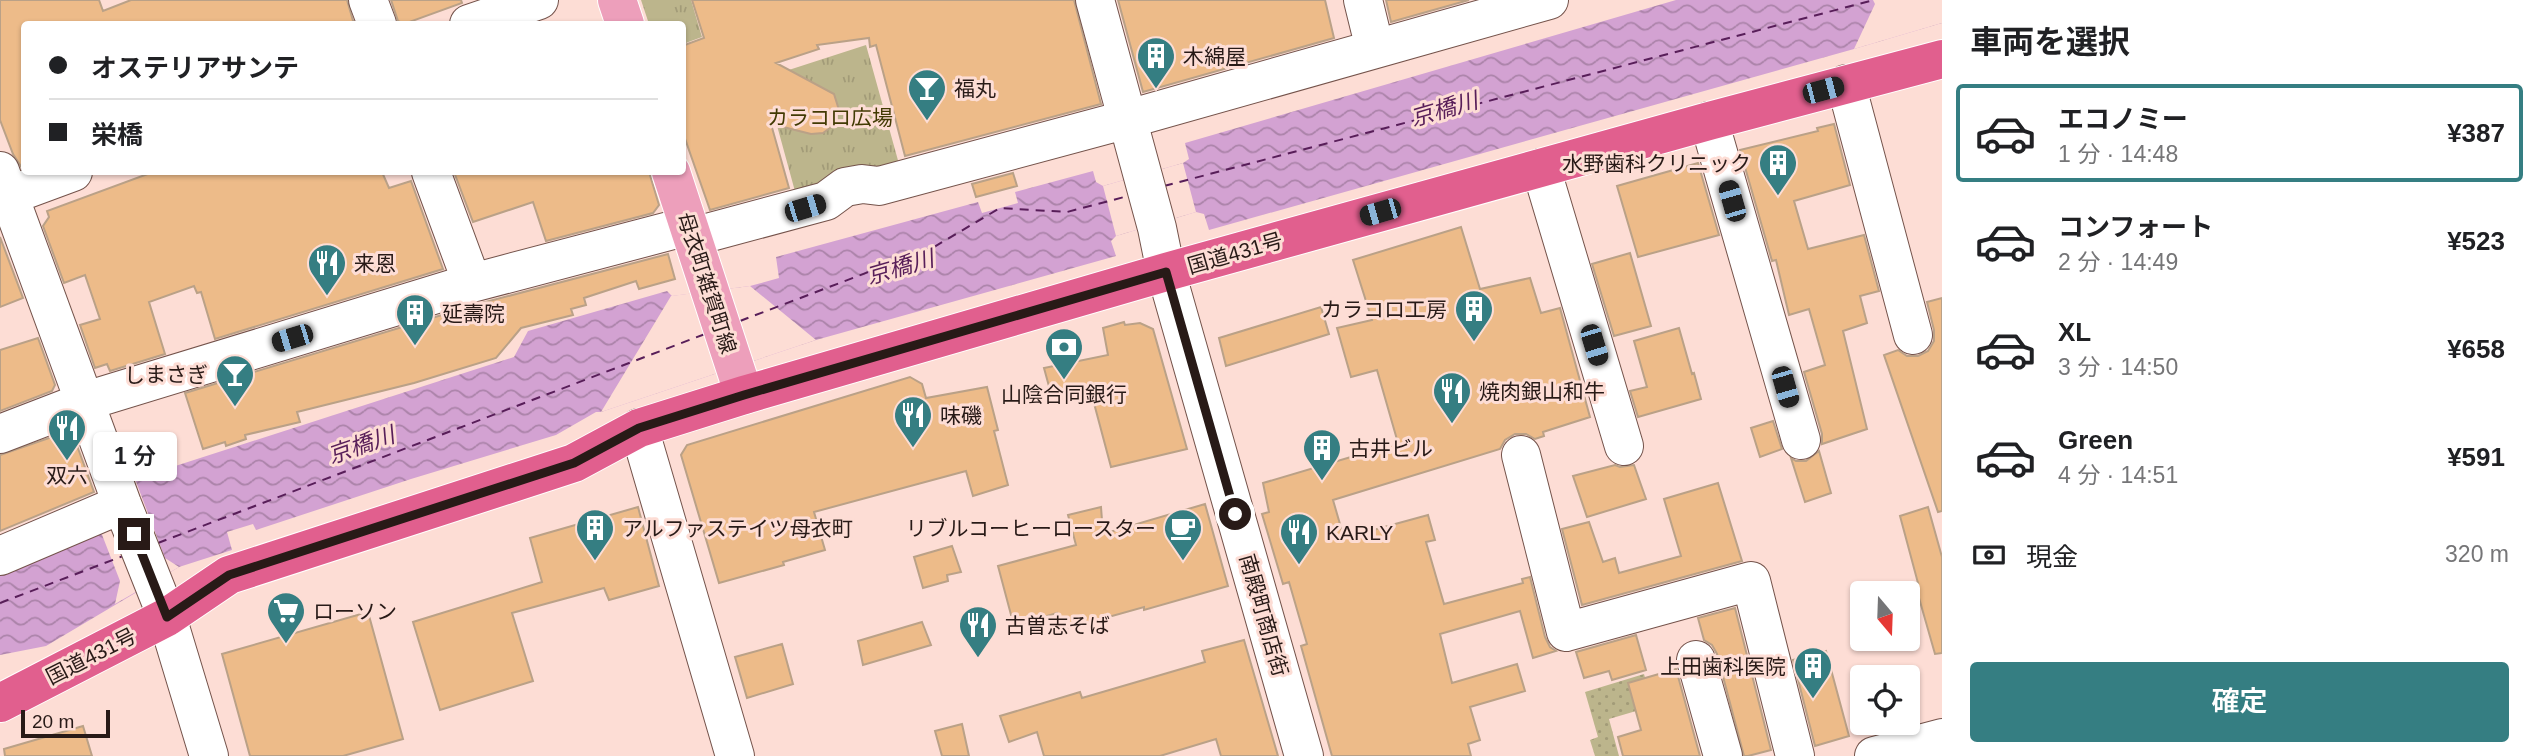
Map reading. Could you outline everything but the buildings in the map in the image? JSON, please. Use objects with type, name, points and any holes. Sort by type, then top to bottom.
[{"type":"highway","name":"国道431号","points":[[0,703],[229,575],[574,463],[639,428],[740,383],[1166,272],[1942,59]]},
{"type":"main road","points":[[617,0],[624,21]]},
{"type":"main road","name":"母衣町雑賀町線","points":[[672,175],[740,383]]},
{"type":"street","points":[[368,0],[376,21]]},
{"type":"street","points":[[478,21],[539,0]]},
{"type":"street","name":"南殿町商店街","points":[[1095,0],[1157,228],[1166,272],[1304,756]]},
{"type":"street","points":[[1363,0],[1375,49]]},
{"type":"street","points":[[0,434],[86,401],[472,284],[694,245],[826,201],[845,187],[862,184],[878,186],[1128,119],[1549,0]]},
{"type":"street","points":[[1846,84],[1913,335]]},
{"type":"street","points":[[1709,121],[1801,440]]},
{"type":"street","points":[[1541,168],[1623,446]]},
{"type":"street","points":[[61,175],[3,189],[164,610],[209,756]]},
{"type":"street","points":[[432,175],[472,284]]},
{"type":"street","points":[[639,428],[735,756]]},
{"type":"street","points":[[1521,455],[1566,632],[1751,581],[1795,756]]},
{"type":"street","points":[[0,556],[124,508]]},
{"type":"street","points":[[1696,660],[1723,756]]},
{"type":"street","points":[[1874,756],[1942,738]]},
{"type":"green space","points":[[641,0],[691,0],[702,37],[686,43],[686,21],[648,21]]},
{"type":"green space","name":"カラコロ広場","points":[[866,45],[899,164],[796,195],[764,78]]},
{"type":"green space","points":[[1644,674],[1653,706],[1609,719],[1619,756],[1595,756],[1590,740],[1598,737],[1585,692]]},
{"type":"water","name":"京橋川","points":[[1676,0],[1942,0],[1942,23],[1209,230],[1204,214],[1196,212],[1116,236],[1111,241],[1116,256],[816,340],[596,412],[556,435],[256,530],[253,524],[227,532],[232,550],[179,567],[46,646],[0,655],[0,570],[146,508],[135,479],[514,357],[528,331],[667,291],[672,296],[750,286],[779,278],[776,257],[978,202],[982,213],[1018,203],[1015,192],[1093,171],[1096,182],[1103,186],[1183,163],[1189,159],[1185,143]]},
{"type":"pier","points":[[1873,0],[1942,0],[1942,23],[1854,49],[1875,4]]},
{"type":"pier","points":[[1183,163],[1196,212],[1116,236],[1103,186]]},
{"type":"pier","points":[[750,286],[816,340],[601,412],[671,296]]},
{"type":"pier","points":[[146,508],[165,558],[179,567],[115,604],[120,581],[99,527]]},
{"type":"ferry route","points":[[1164,186],[1874,0]]},
{"type":"ferry route","points":[[740,321],[934,247],[1000,208],[1067,212],[1128,196]]},
{"type":"ferry route","points":[[158,543],[705,334]]},
{"type":"ferry route","points":[[0,603],[123,556]]},
{"type":"place","name":"木綿屋","points":[[1156,90]]},
{"type":"place","name":"福丸","points":[[927,122]]},
{"type":"place","name":"水野歯科クリニック","points":[[1778,197]]},
{"type":"place","name":"来恩","points":[[327,297]]},
{"type":"place","name":"カラコロ工房","points":[[1474,343]]},
{"type":"place","name":"延壽院","points":[[415,347]]},
{"type":"place","name":"山陰合同銀行","points":[[1064,381]]},
{"type":"place","name":"しまさぎ","points":[[235,408]]},
{"type":"place","name":"焼肉銀山和牛","points":[[1452,425]]},
{"type":"place","name":"味磯","points":[[913,449]]},
{"type":"place","name":"双六","points":[[67,462]]},
{"type":"place","name":"古井ビル","points":[[1322,482]]},
{"type":"place","name":"アルファステイツ母衣町","points":[[595,562]]},
{"type":"place","name":"リブルコーヒーロースター","points":[[1183,562]]},
{"type":"place","name":"KARLY","points":[[1299,566]]},
{"type":"place","name":"ローソン","points":[[286,645]]},
{"type":"place","name":"古曽志そば","points":[[978,659]]},
{"type":"place","name":"上田歯科医院","points":[[1813,700]]},
{"type":"route","points":[[134,534],[167,617],[229,575],[574,463],[639,428],[1166,272],[1235,514]]}]
